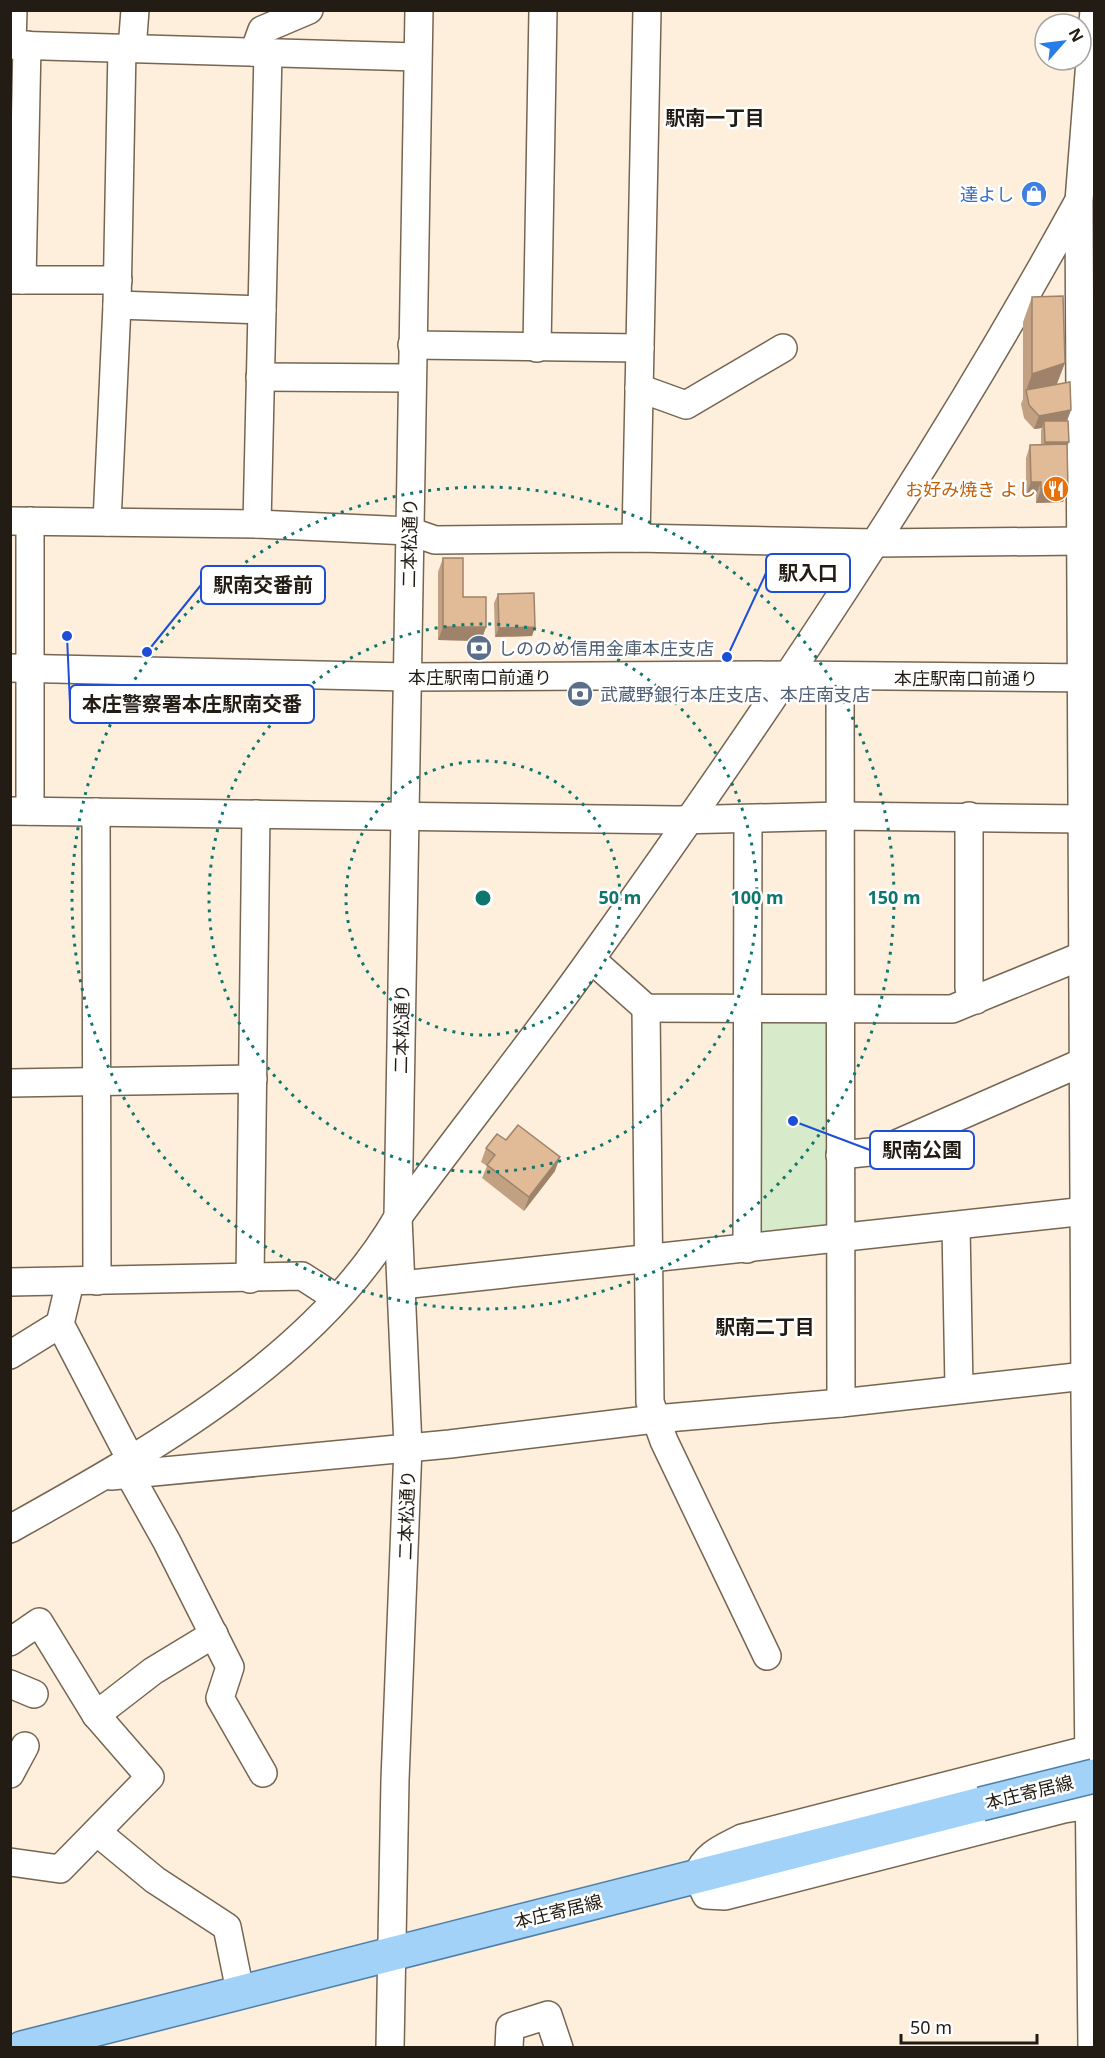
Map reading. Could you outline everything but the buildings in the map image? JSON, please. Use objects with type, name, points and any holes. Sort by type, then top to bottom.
[{"type":"main road","name":"本庄寄居線","points":[[22,2048],[1092,1777]]},
{"type":"street","points":[[13,10],[17,45],[16,280],[262,310]]},
{"type":"street","points":[[107,522],[127,48],[135,10]]},
{"type":"street","name":"二本松通り","points":[[390,2048],[395,1780],[408,1447],[398,1217],[419,10]]},
{"type":"street","points":[[537,348],[543,10]]},
{"type":"street","points":[[636,538],[647,10]]},
{"type":"street","points":[[1092,2048],[1090,1375],[1086,1212],[1090,1180],[1083,1062],[1084,955],[1090,891],[1084,819],[1088,678],[1082,541],[1079,201],[1094,10]]},
{"type":"street","points":[[257,524],[262,310],[262,30],[307,11]]},
{"type":"street","points":[[17,45],[417,57]]},
{"type":"street","points":[[10,1529],[121,1470],[230,1393],[283,1352],[336,1298],[378,1250],[398,1217],[591,959],[875,543],[1008,324],[1095,174]]},
{"type":"street","points":[[412,345],[640,348]]},
{"type":"street","points":[[639,388],[686,405],[783,348]]},
{"type":"street","points":[[260,377],[412,378]]},
{"type":"street","points":[[1082,541],[875,543],[636,538],[435,540],[409,531],[257,524],[20,521],[20,811],[688,820],[841,816],[1084,819]]},
{"type":"street","name":"本庄駅南口前通り","points":[[20,668],[407,677],[786,675],[1088,678]]},
{"type":"street","points":[[840,677],[841,1402]]},
{"type":"street","points":[[96,812],[97,1281]]},
{"type":"street","points":[[250,1279],[256,814]]},
{"type":"street","points":[[969,816],[969,988],[976,1000]]},
{"type":"street","points":[[747,1249],[748,819]]},
{"type":"street","points":[[591,959],[646,1008],[952,1009],[1084,955]]},
{"type":"street","points":[[646,1008],[650,1402],[655,1419],[767,1656]]},
{"type":"street","points":[[840,1155],[880,1151],[1083,1062]]},
{"type":"street","points":[[10,1083],[253,1079]]},
{"type":"street","points":[[402,1285],[1086,1212]]},
{"type":"street","points":[[956,1227],[959,1388]]},
{"type":"street","points":[[10,1282],[250,1279],[302,1276],[336,1298]]},
{"type":"street","points":[[70,1282],[60,1324],[121,1470],[214,1634],[230,1667],[220,1698],[263,1773]]},
{"type":"street","points":[[10,1355],[60,1324]]},
{"type":"street","points":[[121,1470],[408,1447],[655,1419],[841,1402],[1090,1375]]},
{"type":"street","points":[[10,1642],[39,1622],[96,1715],[150,1777],[60,1869],[10,1862]]},
{"type":"street","points":[[96,1715],[153,1671],[214,1634]]},
{"type":"street","points":[[10,1774],[25,1746]]},
{"type":"street","points":[[1092,1777],[1064,1809],[725,1896],[706,1895],[697,1876],[705,1860],[717,1850],[742,1838],[1092,1777]]},
{"type":"street","points":[[97,1832],[156,1880],[227,1927],[240,1991]]},
{"type":"street","points":[[509,2048],[510,2026],[548,2015],[559,2048]]},
{"type":"green space","points":[[757,1015],[829,1016],[831,1233],[758,1243]]},
{"type":"place","name":"達よし","points":[[1034,194]]},
{"type":"place","name":"お好み焼き よし","points":[[1056,489]]},
{"type":"place","name":"本庄警察署本庄駅南交番","points":[[67,636]]},
{"type":"place","name":"しののめ信用金庫本庄支店","points":[[479,648]]},
{"type":"place","name":"駅南交番前","points":[[147,652]]},
{"type":"place","name":"駅入口","points":[[727,657]]},
{"type":"place","name":"武蔵野銀行本庄支店、本庄南支店","points":[[580,694]]},
{"type":"place","name":"駅南公園","points":[[793,1121]]},
{"type":"district","name":"駅南一丁目","points":[[715,117]]},
{"type":"district","name":"駅南二丁目","points":[[765,1326]]}]
